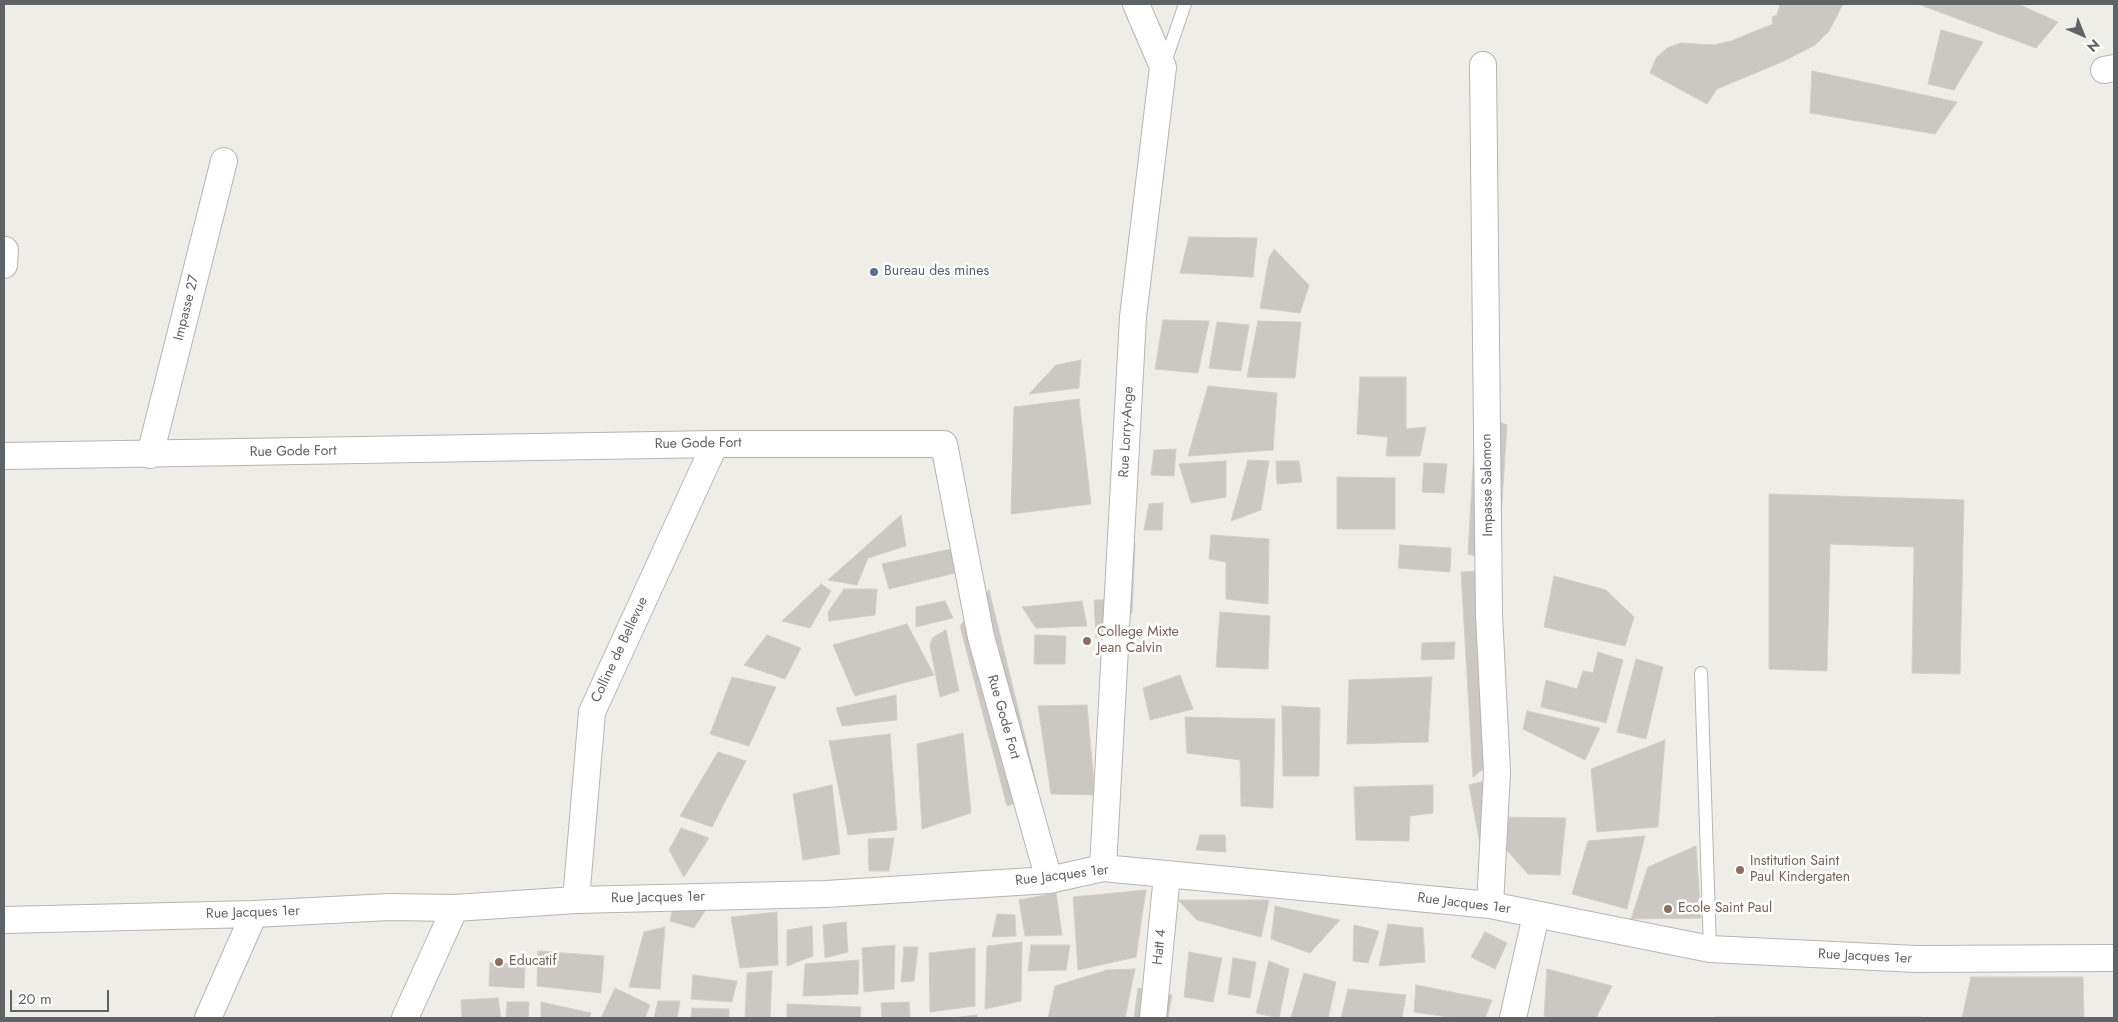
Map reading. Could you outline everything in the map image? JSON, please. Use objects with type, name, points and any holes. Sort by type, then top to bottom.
[{"type":"street","points":[[1136,4],[1163,67]]},
{"type":"street","name":"Impasse Salomon","points":[[1483,65],[1489,615],[1497,772],[1490,905]]},
{"type":"street","name":"Rue Lorry-Ange","points":[[1102,868],[1133,317],[1163,67]]},
{"type":"street","name":"Impasse 27","points":[[150,455],[224,161]]},
{"type":"street","name":"Rue Gode Fort","points":[[4,456],[715,444],[944,444],[981,638],[1049,880]]},
{"type":"street","name":"Colline de Bellevue","points":[[576,900],[592,712],[715,444]]},
{"type":"street","name":"Rue Jacques 1er","points":[[4,920],[254,914],[389,907],[455,908],[576,900],[826,894],[1049,880],[1102,868],[1490,905],[1710,949],[1916,959],[2114,958]]},
{"type":"street","name":"Hatt 4","points":[[1153,1018],[1168,875]]},
{"type":"street","points":[[405,1018],[455,908]]},
{"type":"street","points":[[208,1018],[254,914]]},
{"type":"street","points":[[1512,1018],[1536,915]]},
{"type":"lane","points":[[1163,67],[1185,4]]},
{"type":"lane","points":[[1701,673],[1710,949]]},
{"type":"building","points":[[1780,4],[1843,4],[1829,31],[1815,45],[1784,61],[1717,89],[1707,104],[1650,73],[1656,58],[1667,48],[1681,43],[1714,45],[1731,41],[1773,24],[1772,17],[1777,15]]},
{"type":"building","points":[[1918,4],[2018,4],[2058,22],[2036,48]]},
{"type":"building","points":[[1941,30],[1983,42],[1954,90],[1928,84]]},
{"type":"building","points":[[1812,71],[1957,102],[1935,134],[1810,113]]},
{"type":"building","points":[[1189,237],[1257,238],[1253,277],[1180,273]]},
{"type":"building","points":[[1274,249],[1309,285],[1300,313],[1260,308],[1269,258]]},
{"type":"building","points":[[1163,320],[1209,321],[1198,373],[1155,369]]},
{"type":"building","points":[[1258,321],[1301,322],[1295,378],[1247,377]]},
{"type":"building","points":[[1217,322],[1249,325],[1241,371],[1209,368]]},
{"type":"building","points":[[1081,360],[1079,388],[1029,394],[1056,365]]},
{"type":"building","points":[[1360,377],[1406,377],[1406,429],[1426,427],[1420,456],[1386,456],[1388,437],[1357,434]]},
{"type":"building","points":[[1208,386],[1277,393],[1273,450],[1188,456]]},
{"type":"building","points":[[1079,399],[1091,504],[1011,514],[1014,407]]},
{"type":"building","points":[[1476,413],[1507,425],[1498,562],[1468,554]]},
{"type":"building","points":[[1176,449],[1174,476],[1151,475],[1154,450]]},
{"type":"building","points":[[1248,460],[1269,461],[1261,510],[1231,521]]},
{"type":"building","points":[[1226,461],[1226,497],[1191,503],[1179,464]]},
{"type":"building","points":[[1276,461],[1299,461],[1302,482],[1277,484]]},
{"type":"building","points":[[1424,463],[1447,464],[1444,493],[1422,492]]},
{"type":"building","points":[[1337,477],[1395,478],[1395,529],[1337,529]]},
{"type":"building","points":[[1769,494],[1964,500],[1960,674],[1912,673],[1914,547],[1830,544],[1827,671],[1769,669]]},
{"type":"building","points":[[1163,503],[1162,530],[1144,530],[1149,504]]},
{"type":"building","points":[[901,515],[906,546],[868,558],[857,585],[828,580]]},
{"type":"building","points":[[1211,535],[1269,539],[1268,604],[1226,599],[1226,562],[1209,559]]},
{"type":"building","points":[[1135,544],[1132,613],[1096,638],[1094,600],[1107,600],[1113,546]]},
{"type":"building","points":[[1400,545],[1451,548],[1450,572],[1398,568]]},
{"type":"building","points":[[951,549],[955,573],[889,589],[882,564]]},
{"type":"building","points":[[1497,570],[1503,754],[1473,777],[1461,572]]},
{"type":"building","points":[[1554,576],[1606,590],[1634,617],[1625,646],[1544,627]]},
{"type":"building","points":[[821,584],[831,591],[810,628],[782,621]]},
{"type":"building","points":[[844,589],[877,589],[875,615],[829,621],[828,612]]},
{"type":"building","points":[[989,590],[1039,794],[1007,806],[960,626]]},
{"type":"building","points":[[945,601],[953,618],[916,627],[916,607]]},
{"type":"building","points":[[1082,601],[1087,626],[1036,628],[1022,607]]},
{"type":"building","points":[[1220,612],[1270,616],[1268,669],[1216,667]]},
{"type":"building","points":[[907,624],[934,675],[855,696],[833,645]]},
{"type":"building","points":[[946,630],[959,691],[940,697],[930,646],[932,638]]},
{"type":"building","points":[[767,635],[801,648],[785,679],[744,665]]},
{"type":"building","points":[[1035,635],[1066,636],[1065,664],[1034,664]]},
{"type":"building","points":[[1455,642],[1454,659],[1421,660],[1422,643]]},
{"type":"building","points":[[1598,652],[1623,660],[1606,723],[1541,707],[1546,680],[1577,689],[1583,671],[1593,673]]},
{"type":"building","points":[[1636,659],[1663,667],[1646,739],[1617,732]]},
{"type":"building","points":[[1180,675],[1193,709],[1150,720],[1143,688]]},
{"type":"building","points":[[732,677],[776,687],[749,746],[710,734]]},
{"type":"building","points":[[1432,677],[1428,742],[1347,744],[1349,680]]},
{"type":"building","points":[[896,695],[897,720],[842,726],[836,708]]},
{"type":"building","points":[[1087,705],[1095,795],[1051,794],[1038,706]]},
{"type":"building","points":[[1282,706],[1320,708],[1319,776],[1283,776]]},
{"type":"building","points":[[1527,711],[1600,728],[1585,760],[1523,729]]},
{"type":"building","points":[[1185,717],[1275,719],[1273,808],[1241,806],[1240,760],[1187,753]]},
{"type":"building","points":[[963,733],[971,813],[922,829],[917,744]]},
{"type":"building","points":[[890,734],[897,830],[848,835],[829,741]]},
{"type":"building","points":[[1665,740],[1658,827],[1597,832],[1591,769]]},
{"type":"building","points":[[718,752],[746,761],[712,827],[680,816]]},
{"type":"building","points":[[1500,777],[1485,870],[1469,785]]},
{"type":"building","points":[[832,785],[840,854],[803,860],[793,794]]},
{"type":"building","points":[[1433,785],[1433,813],[1410,816],[1409,841],[1356,840],[1354,787]]},
{"type":"building","points":[[1504,817],[1566,818],[1560,875],[1528,874],[1505,848]]},
{"type":"building","points":[[681,828],[709,838],[684,877],[669,850]]},
{"type":"building","points":[[1200,835],[1225,835],[1226,852],[1196,850]]},
{"type":"building","points":[[1645,836],[1627,909],[1572,894],[1588,841]]},
{"type":"building","points":[[894,838],[889,871],[869,871],[868,839]]},
{"type":"building","points":[[1696,846],[1701,918],[1631,919],[1648,867]]},
{"type":"building","points":[[1146,890],[1136,957],[1078,970],[1073,897]]},
{"type":"building","points":[[1056,893],[1062,935],[1025,936],[1019,900]]},
{"type":"building","points":[[675,898],[707,908],[694,928],[670,921]]},
{"type":"building","points":[[1178,900],[1269,900],[1261,937],[1197,920]]},
{"type":"building","points":[[1275,906],[1340,920],[1310,953],[1271,939]]},
{"type":"building","points":[[777,912],[778,965],[740,968],[731,917]]},
{"type":"building","points":[[997,914],[1015,915],[1016,936],[992,937]]},
{"type":"building","points":[[846,922],[848,952],[825,958],[823,925]]},
{"type":"building","points":[[1388,924],[1423,928],[1425,962],[1379,966]]},
{"type":"building","points":[[1354,925],[1379,931],[1368,963],[1353,961]]},
{"type":"building","points":[[812,926],[813,956],[787,966],[787,930]]},
{"type":"building","points":[[665,927],[660,989],[629,987],[644,932]]},
{"type":"building","points":[[1485,932],[1507,943],[1495,969],[1471,957]]},
{"type":"building","points":[[1022,942],[1021,1001],[985,1009],[987,946]]},
{"type":"building","points":[[895,945],[894,989],[864,992],[862,948]]},
{"type":"building","points":[[1031,945],[1070,945],[1066,970],[1028,971]]},
{"type":"building","points":[[904,947],[918,947],[914,981],[901,982]]},
{"type":"building","points":[[975,948],[975,1006],[930,1012],[929,953]]},
{"type":"building","points":[[538,951],[604,956],[601,993],[537,986]]},
{"type":"building","points":[[1189,952],[1222,958],[1213,1002],[1184,997]]},
{"type":"building","points":[[1233,958],[1256,962],[1250,998],[1228,994]]},
{"type":"building","points":[[859,960],[858,994],[803,996],[805,964]]},
{"type":"building","points":[[1269,961],[1289,969],[1279,1018],[1256,1013]]},
{"type":"building","points":[[490,963],[525,964],[524,988],[489,986]]},
{"type":"building","points":[[1135,969],[1125,1018],[1048,1018],[1055,986],[1107,970]]},
{"type":"building","points":[[1547,969],[1612,986],[1596,1018],[1550,1018],[1544,1016]]},
{"type":"building","points":[[772,971],[770,1018],[745,1018],[747,973]]},
{"type":"building","points":[[1304,973],[1336,982],[1328,1018],[1291,1018]]},
{"type":"building","points":[[693,975],[737,981],[732,1002],[691,999]]},
{"type":"building","points":[[1971,977],[2083,977],[2084,1018],[1962,1018]]},
{"type":"building","points":[[1416,985],[1492,1000],[1485,1018],[1455,1018],[1414,1012]]},
{"type":"building","points":[[615,988],[650,1005],[645,1018],[601,1018]]},
{"type":"building","points":[[1138,988],[1172,995],[1168,1018],[1134,1018]]},
{"type":"building","points":[[1348,989],[1406,995],[1402,1018],[1341,1018]]},
{"type":"building","points":[[498,998],[501,1018],[462,1018],[461,1000]]},
{"type":"building","points":[[658,1001],[680,1001],[677,1018],[654,1018]]},
{"type":"building","points":[[507,1002],[529,1002],[528,1018],[506,1018]]},
{"type":"building","points":[[541,1002],[591,1013],[589,1018],[541,1018]]},
{"type":"building","points":[[909,1002],[910,1018],[882,1018],[881,1003]]},
{"type":"building","points":[[787,1004],[861,1007],[860,1018],[787,1018]]},
{"type":"building","points":[[692,1008],[729,1009],[729,1018],[691,1018]]},
{"type":"building","points":[[977,1015],[977,1018],[953,1018]]},
{"type":"building","points":[[1922,1017],[1922,1018],[1716,1018]]},
{"type":"place","name":"Bureau des mines","points":[[874,272]]},
{"type":"place","name":"College Mixte Jean Calvin","points":[[1087,641]]},
{"type":"place","name":"Institution Saint Paul Kindergaten","points":[[1740,870]]},
{"type":"place","name":"Ecole Saint Paul","points":[[1668,909]]},
{"type":"place","name":"Educatif","points":[[499,962]]}]
